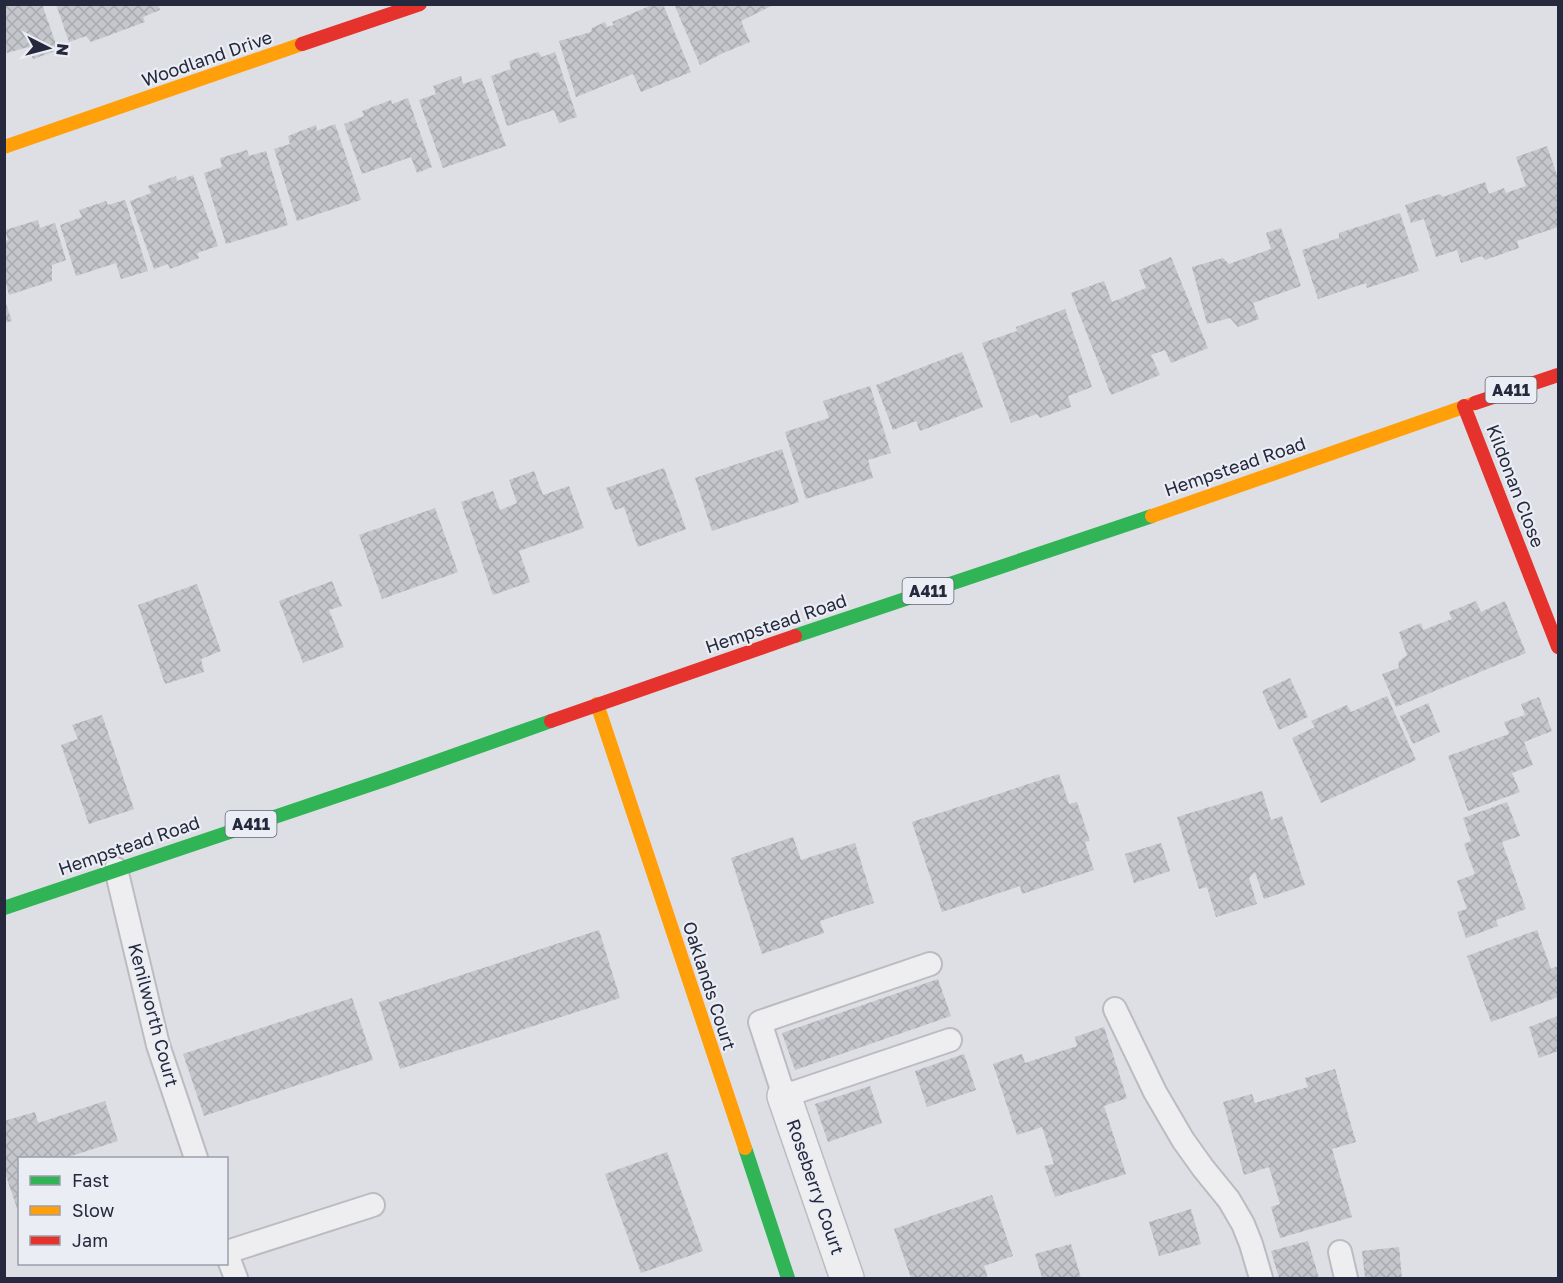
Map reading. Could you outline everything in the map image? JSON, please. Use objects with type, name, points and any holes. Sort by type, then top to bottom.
[{"type":"main road","name":"Woodland Drive","points":[[4,147],[420,4]]},
{"type":"main road","name":"Hempstead Road","points":[[4,908],[387,779],[1558,375]]},
{"type":"main road","name":"Kildonan Close","points":[[1464,406],[1558,647]]},
{"type":"main road","name":"Oaklands Court","points":[[597,705],[788,1278]]},
{"type":"street","name":"Roseberry Court","points":[[784,1096],[847,1278]]},
{"type":"lane","name":"Kenilworth Court","points":[[116,869],[158,1045],[196,1157]]},
{"type":"lane","points":[[930,964],[760,1022],[784,1096],[950,1040]]},
{"type":"lane","points":[[1115,1010],[1155,1092],[1183,1140],[1229,1200],[1244,1224],[1261,1278]]},
{"type":"lane","points":[[228,1251],[373,1205]]},
{"type":"lane","points":[[1340,1252],[1346,1278]]},
{"type":"lane","points":[[228,1257],[236,1278]]},
{"type":"building","points":[[4,4],[42,4],[58,50],[33,59],[28,47],[7,53],[4,45]]},
{"type":"building","points":[[56,4],[158,4],[160,10],[143,17],[145,22],[91,42],[86,36],[69,42]]},
{"type":"building","points":[[654,4],[663,4],[691,72],[641,92],[633,74],[576,97],[559,41],[591,32],[592,28],[605,22],[607,27],[614,25],[612,22]]},
{"type":"building","points":[[674,4],[775,4],[741,21],[750,42],[700,65]]},
{"type":"building","points":[[538,52],[542,57],[555,52],[577,117],[559,123],[554,110],[507,126],[491,76],[511,69],[509,61]]},
{"type":"building","points":[[461,76],[463,84],[481,78],[506,146],[443,168],[419,100],[436,94],[433,86]]},
{"type":"building","points":[[408,98],[432,167],[417,173],[411,157],[362,174],[344,124],[364,116],[362,111],[391,100],[392,104]]},
{"type":"building","points":[[335,124],[361,200],[297,221],[274,149],[290,144],[288,136],[316,125],[317,131]]},
{"type":"building","points":[[1547,146],[1558,178],[1558,227],[1517,241],[1519,248],[1485,260],[1482,256],[1461,263],[1457,250],[1436,257],[1424,219],[1411,223],[1405,205],[1440,194],[1443,197],[1485,182],[1489,194],[1504,188],[1506,193],[1526,186],[1516,157]]},
{"type":"building","points":[[247,150],[249,156],[266,151],[288,225],[226,244],[204,173],[222,167],[220,158]]},
{"type":"building","points":[[193,175],[218,246],[197,253],[199,258],[170,269],[168,264],[154,269],[130,201],[151,193],[148,186],[176,176],[177,181]]},
{"type":"building","points":[[125,200],[148,271],[121,279],[116,263],[76,276],[60,225],[82,217],[79,210],[106,201],[108,205]]},
{"type":"building","points":[[1400,213],[1419,271],[1367,288],[1366,283],[1318,299],[1302,250],[1339,238],[1339,233]]},
{"type":"building","points":[[38,220],[40,228],[55,223],[66,260],[52,265],[52,281],[9,295],[5,280],[5,241],[8,240],[5,230]]},
{"type":"building","points":[[1281,228],[1301,286],[1253,303],[1259,319],[1238,327],[1230,318],[1207,324],[1192,267],[1223,258],[1229,264],[1271,249],[1266,233]]},
{"type":"building","points":[[1171,257],[1208,348],[1171,363],[1165,350],[1151,355],[1160,375],[1111,395],[1071,293],[1104,281],[1112,302],[1146,288],[1139,270]]},
{"type":"building","points":[[4,298],[12,321],[4,323]]},
{"type":"building","points":[[1065,309],[1092,387],[1068,396],[1071,407],[1040,418],[1037,414],[1011,423],[982,343],[1017,331],[1016,327]]},
{"type":"building","points":[[962,352],[983,407],[920,431],[916,421],[893,430],[876,385]]},
{"type":"building","points":[[870,386],[891,453],[868,460],[873,478],[806,499],[785,432],[829,418],[823,401]]},
{"type":"building","points":[[782,449],[799,502],[712,531],[695,478]]},
{"type":"building","points":[[664,468],[686,529],[638,547],[624,507],[615,510],[606,488]]},
{"type":"building","points":[[534,471],[543,495],[569,486],[584,528],[519,551],[530,582],[493,595],[461,502],[493,491],[500,510],[517,503],[509,480]]},
{"type":"building","points":[[435,508],[458,572],[382,599],[359,535]]},
{"type":"building","points":[[332,581],[342,606],[329,610],[344,647],[303,663],[279,601]]},
{"type":"building","points":[[197,584],[221,651],[201,659],[204,672],[165,684],[138,605]]},
{"type":"building","points":[[1476,601],[1481,612],[1505,601],[1526,653],[1396,707],[1382,674],[1399,668],[1398,662],[1407,655],[1399,632],[1421,623],[1423,630],[1452,619],[1449,612]]},
{"type":"building","points":[[1290,678],[1308,717],[1279,730],[1262,691]]},
{"type":"building","points":[[1387,696],[1416,760],[1321,803],[1292,738],[1315,727],[1311,721],[1347,705],[1351,712]]},
{"type":"building","points":[[1539,697],[1552,731],[1524,742],[1533,765],[1512,773],[1520,792],[1468,811],[1448,756],[1509,734],[1504,722],[1525,715],[1521,704]]},
{"type":"building","points":[[1428,703],[1440,732],[1413,744],[1400,716]]},
{"type":"building","points":[[102,715],[134,809],[89,824],[61,745],[78,739],[72,725]]},
{"type":"building","points":[[1059,774],[1069,804],[1077,802],[1090,841],[1085,842],[1094,870],[1022,894],[1020,886],[942,912],[912,822]]},
{"type":"building","points":[[1262,791],[1271,820],[1282,816],[1305,885],[1264,899],[1255,872],[1249,878],[1257,904],[1216,917],[1207,887],[1199,889],[1177,817]]},
{"type":"building","points":[[1507,802],[1520,836],[1502,842],[1526,909],[1496,920],[1498,926],[1466,938],[1457,912],[1467,909],[1457,881],[1475,874],[1464,844],[1471,841],[1463,818]]},
{"type":"building","points":[[793,837],[801,860],[855,843],[874,903],[820,921],[824,933],[762,954],[731,858]]},
{"type":"building","points":[[1161,843],[1170,871],[1134,883],[1125,854]]},
{"type":"building","points":[[599,930],[620,998],[400,1069],[379,1002]]},
{"type":"building","points":[[1537,930],[1551,969],[1558,966],[1558,997],[1491,1022],[1467,956]]},
{"type":"building","points":[[938,979],[951,1016],[795,1070],[782,1033]]},
{"type":"building","points":[[352,998],[373,1060],[204,1116],[183,1054]]},
{"type":"building","points":[[1558,1016],[1558,1051],[1539,1058],[1529,1027]]},
{"type":"building","points":[[1104,1027],[1127,1098],[1104,1106],[1126,1174],[1055,1197],[1044,1166],[1054,1164],[1042,1127],[1017,1135],[993,1064],[1022,1054],[1025,1063],[1077,1046],[1075,1037]]},
{"type":"building","points":[[964,1054],[976,1090],[927,1107],[915,1071]]},
{"type":"building","points":[[1335,1069],[1356,1142],[1332,1149],[1352,1217],[1280,1238],[1271,1207],[1280,1204],[1269,1167],[1244,1175],[1223,1102],[1252,1094],[1255,1103],[1308,1087],[1305,1078]]},
{"type":"building","points":[[870,1086],[882,1123],[828,1142],[815,1104]]},
{"type":"building","points":[[105,1101],[118,1141],[68,1157],[18,1157],[18,1211],[4,1170],[4,1121],[35,1112],[38,1123]]},
{"type":"building","points":[[667,1152],[703,1251],[641,1273],[605,1174]]},
{"type":"building","points":[[992,1195],[1013,1256],[984,1266],[988,1278],[911,1278],[894,1229]]},
{"type":"building","points":[[1191,1209],[1201,1244],[1159,1256],[1149,1222]]},
{"type":"building","points":[[1308,1241],[1319,1278],[1279,1278],[1271,1251]]},
{"type":"building","points":[[1071,1244],[1081,1278],[1042,1278],[1035,1254]]},
{"type":"building","points":[[1399,1247],[1402,1278],[1365,1278],[1362,1251]]},
{"type":"traffic: fast","points":[[795,636],[1152,516]]},
{"type":"traffic: fast","points":[[4,908],[387,779],[551,721]]},
{"type":"traffic: fast","points":[[745,1148],[788,1278]]},
{"type":"traffic: slow","points":[[4,147],[302,44]]},
{"type":"traffic: slow","points":[[1152,516],[1475,403]]},
{"type":"traffic: slow","points":[[597,704],[745,1148]]},
{"type":"traffic: jam","points":[[302,44],[420,4]]},
{"type":"traffic: jam","points":[[1475,403],[1558,375]]},
{"type":"traffic: jam","points":[[1464,406],[1558,647]]},
{"type":"traffic: jam","points":[[551,721],[795,636]]}]
